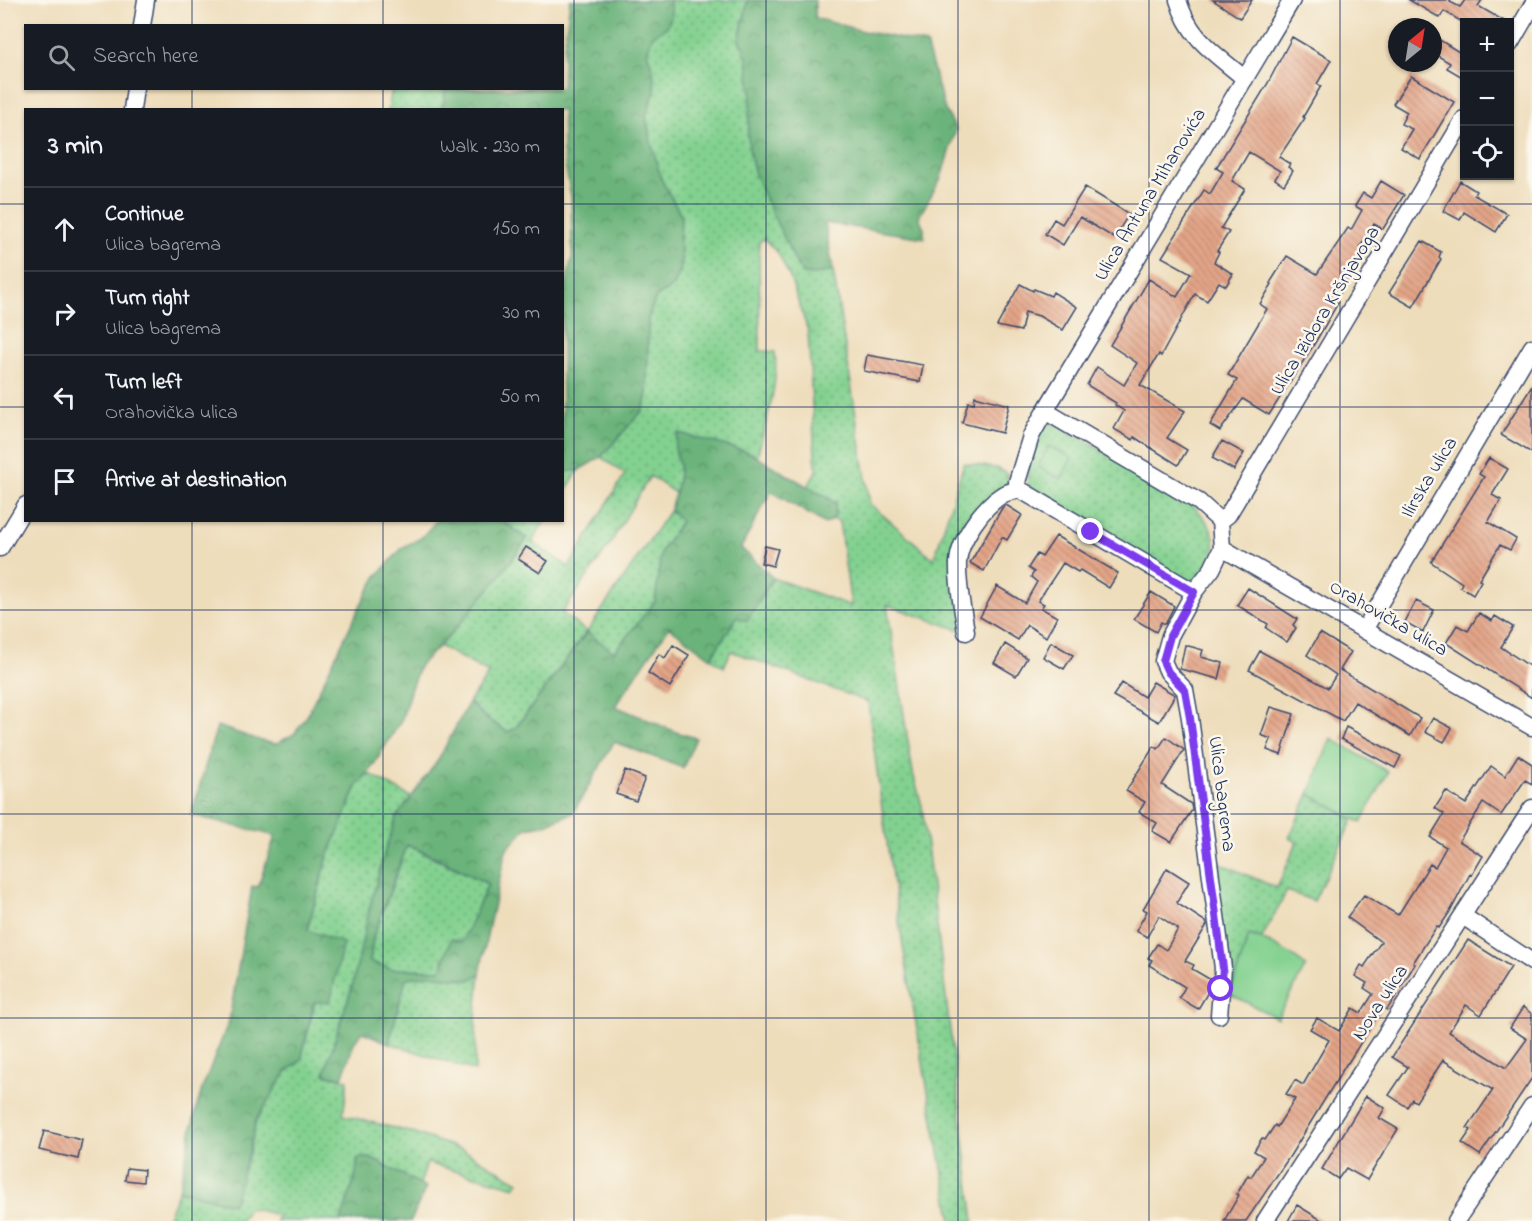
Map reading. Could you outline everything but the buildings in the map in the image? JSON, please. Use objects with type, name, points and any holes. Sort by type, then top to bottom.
[{"type":"street","points":[[142,24],[146,0]]},
{"type":"street","points":[[1178,0],[1183,17],[1191,31],[1205,46],[1245,79]]},
{"type":"street","name":"Ulica Antuna Mihanovića","points":[[1045,411],[1292,0]]},
{"type":"street","points":[[1514,36],[1532,6]]},
{"type":"street","points":[[132,108],[135,90]]},
{"type":"street","name":"Ulica Izidora Kršnjavoga","points":[[1220,521],[1228,515],[1460,126]]},
{"type":"street","name":"Ilirska ulica","points":[[1364,630],[1532,347]]},
{"type":"street","points":[[1045,411],[1199,502],[1220,521],[1222,548],[1212,569],[1194,592],[1019,489],[1017,482],[1031,436],[1045,411]]},
{"type":"street","points":[[966,632],[959,584],[960,550],[977,520],[991,503],[1004,493],[1019,489]]},
{"type":"street","points":[[0,548],[24,508]]},
{"type":"street","name":"Orahovička ulica","points":[[1222,548],[1532,727]]},
{"type":"street","name":"Ulica bagrema","points":[[1194,592],[1170,636],[1163,661],[1168,672],[1185,690],[1190,718],[1223,968],[1219,1015]]},
{"type":"street","name":"Nova ulica","points":[[1265,1221],[1532,808]]},
{"type":"street","points":[[1463,916],[1532,962]]},
{"type":"street","points":[[1456,1221],[1532,1106]]},
{"type":"green space","points":[[570,0],[670,0],[671,17],[667,27],[653,35],[647,52],[653,70],[655,91],[646,116],[661,179],[681,215],[682,265],[674,286],[656,297],[648,318],[647,393],[643,410],[601,457],[579,470],[564,472],[564,295],[572,257],[571,197],[564,158],[564,108],[442,108],[446,90],[564,90],[564,48]]},
{"type":"green space","points":[[670,0],[748,0],[739,40],[747,58],[751,93],[748,136],[755,173],[797,265],[814,275],[833,270],[870,504],[934,559],[964,463],[996,468],[1007,473],[1008,484],[960,550],[966,632],[887,605],[913,773],[922,806],[974,1221],[952,1221],[906,962],[885,832],[868,702],[731,651],[724,667],[711,658],[737,616],[747,620],[773,578],[851,606],[839,522],[834,519],[836,503],[808,486],[817,470],[808,331],[791,280],[778,253],[764,239],[759,242],[760,351],[775,352],[776,365],[770,404],[757,457],[748,452],[678,433],[675,447],[679,474],[675,493],[650,476],[610,544],[562,613],[587,632],[670,510],[681,521],[661,552],[655,602],[613,653],[586,632],[515,729],[507,732],[487,719],[469,702],[489,673],[439,646],[495,582],[527,539],[503,522],[544,522],[532,542],[569,567],[625,474],[601,457],[643,410],[647,393],[648,318],[656,297],[674,286],[682,265],[681,215],[661,179],[646,116],[655,91],[653,70],[647,52],[653,35],[671,17]]},
{"type":"green space","points":[[748,0],[815,0],[815,18],[926,44],[945,110],[956,129],[941,178],[919,217],[924,228],[924,238],[825,223],[833,270],[814,275],[803,274],[763,194],[750,155],[748,136],[751,93],[747,58],[739,40]]},
{"type":"green space","points":[[392,90],[446,90],[442,108],[388,108]]},
{"type":"green space","points":[[1050,424],[1058,424],[1190,502],[1196,508],[1211,528],[1214,544],[1210,561],[1192,584],[1030,489],[1028,466],[1030,458],[1042,428]]},
{"type":"green space","points":[[679,433],[748,452],[836,503],[834,519],[825,524],[771,491],[741,548],[773,578],[747,621],[737,617],[711,658],[669,627],[615,706],[696,738],[683,768],[614,742],[573,813],[543,825],[526,828],[506,850],[480,974],[470,980],[432,975],[406,978],[389,1043],[362,1032],[354,1043],[342,1078],[324,1074],[353,984],[370,906],[396,818],[438,760],[469,702],[487,719],[507,732],[515,729],[587,632],[614,652],[655,602],[661,552],[681,521],[670,510],[679,477],[675,447]],"holes":[[[407,845],[488,884],[462,942],[451,939],[441,970],[392,969],[370,962],[373,937]]]},
{"type":"green space","points":[[1049,446],[1072,458],[1061,479],[1038,467]]},
{"type":"green space","points":[[579,470],[564,493],[564,472]]},
{"type":"green space","points":[[435,522],[503,522],[527,539],[495,582],[451,634],[420,665],[402,719],[373,766],[357,786],[328,856],[307,930],[343,943],[330,1002],[314,1002],[301,1060],[286,1072],[256,1120],[249,1153],[232,1204],[179,1190],[202,1089],[229,1021],[252,886],[258,887],[275,836],[191,815],[217,726],[276,744],[294,734],[305,719],[377,576],[403,547],[421,538]]},
{"type":"green space","points":[[1331,738],[1388,772],[1361,823],[1309,794]]},
{"type":"green space","points":[[368,773],[411,797],[396,818],[353,984],[324,1074],[348,1080],[343,1115],[414,1133],[463,1150],[519,1182],[515,1187],[427,1163],[420,1184],[370,1158],[358,1158],[356,1174],[341,1221],[276,1221],[278,1215],[249,1208],[240,1221],[166,1221],[179,1190],[232,1204],[249,1153],[256,1120],[286,1072],[301,1060],[315,1002],[307,931],[328,856],[357,786]]},
{"type":"green space","points":[[1309,794],[1353,819],[1314,901],[1287,891],[1262,938],[1249,935],[1230,994],[1221,989],[1208,858],[1277,888],[1297,842],[1289,838]]},
{"type":"green space","points":[[407,845],[488,884],[462,943],[445,956],[441,970],[392,969],[370,962],[373,938]]},
{"type":"green space","points":[[1249,935],[1265,940],[1306,966],[1277,1018],[1230,994]]},
{"type":"green space","points":[[480,974],[476,1014],[475,1071],[389,1043],[406,978],[432,975],[469,980]]},
{"type":"green space","points":[[358,1158],[370,1158],[426,1187],[411,1221],[341,1221],[356,1174]]},
{"type":"route","points":[[1091,532],[1194,592],[1170,636],[1163,661],[1168,672],[1185,690],[1190,718],[1223,968],[1221,989]]}]
